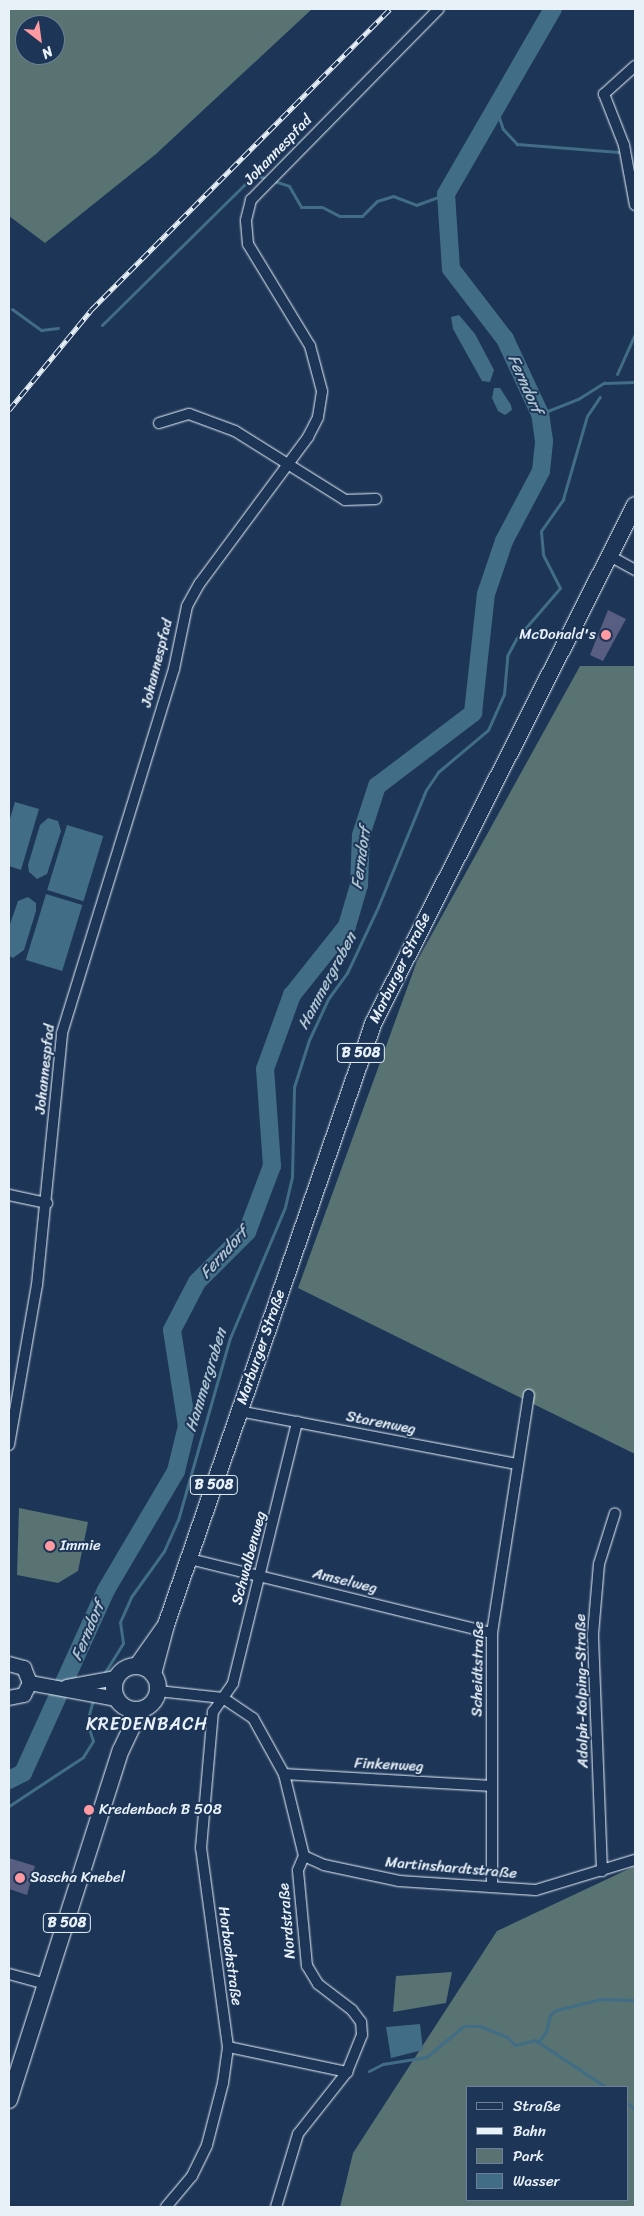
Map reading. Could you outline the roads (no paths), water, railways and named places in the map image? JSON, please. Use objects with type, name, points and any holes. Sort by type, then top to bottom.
[{"type":"main road","name":"Marburger Straße","points":[[154,1674],[166,1625],[373,1024],[608,555],[635,505]]},
{"type":"main road","name":"Marburger Straße","points":[[137,1666],[166,1625]]},
{"type":"main road","points":[[9,1664],[24,1668],[30,1683],[24,1695],[9,1698]]},
{"type":"main road","points":[[137,1666],[154,1674]]},
{"type":"main road","name":"B 508","points":[[121,1750],[119,1740],[120,1703],[116,1678],[126,1668],[137,1666]]},
{"type":"main road","name":"B 508","points":[[9,2100],[121,1750],[140,1710],[153,1702],[158,1691],[154,1674]]},
{"type":"main road","points":[[67,1687],[116,1678]]},
{"type":"main road","points":[[30,1683],[67,1687],[84,1696],[120,1703],[140,1710]]},
{"type":"street","name":"Johannespfad","points":[[9,1445],[47,1203],[62,1033],[174,669],[187,606],[200,583],[288,466],[318,417],[322,391],[319,370],[310,346],[248,244],[246,220],[251,200],[265,182],[440,9]]},
{"type":"street","points":[[635,66],[604,94],[624,145],[635,205]]},
{"type":"street","points":[[159,423],[188,414],[235,431],[345,500],[376,499]]},
{"type":"street","points":[[608,555],[635,570]]},
{"type":"street","points":[[9,1195],[47,1203]]},
{"type":"street","name":"Scheidtstraße","points":[[492,1887],[492,1633],[529,1395]]},
{"type":"street","name":"Starenweg","points":[[239,1411],[517,1464]]},
{"type":"street","name":"Schwalbenweg","points":[[223,1698],[233,1683],[254,1587],[262,1576],[297,1422]]},
{"type":"street","name":"Adolph-Kolping-Straße","points":[[602,1870],[593,1634],[599,1564],[615,1513]]},
{"type":"street","name":"Amselweg","points":[[190,1559],[492,1633]]},
{"type":"street","points":[[158,1691],[223,1698],[253,1718],[284,1774],[304,1856]]},
{"type":"street","name":"Horbachstraße","points":[[166,2207],[192,2176],[207,2145],[228,2047],[201,1848],[214,1712],[223,1698]]},
{"type":"street","name":"Finkenweg","points":[[284,1774],[492,1786]]},
{"type":"street","name":"Martinshardtstraße","points":[[304,1856],[324,1865],[399,1881],[536,1890],[635,1860]]},
{"type":"street","name":"Nordstraße","points":[[276,2207],[298,2134],[347,2072],[360,2048],[360,2022],[342,2000],[318,1984],[307,1966],[298,1870],[304,1856]]},
{"type":"street","points":[[9,1974],[46,1984]]},
{"type":"street","points":[[228,2047],[347,2072]]},
{"type":"water","points":[[459,315],[475,334],[494,370],[490,382],[482,381],[453,329],[451,317]]},
{"type":"water","points":[[494,388],[500,388],[511,405],[512,410],[505,415],[498,411],[492,398]]},
{"type":"water","points":[[15,802],[39,809],[21,870],[9,866],[9,822]]},
{"type":"water","points":[[48,818],[58,821],[61,831],[47,874],[37,879],[29,872],[28,865],[40,825]]},
{"type":"water","points":[[67,825],[103,836],[83,901],[47,890]]},
{"type":"water","points":[[46,894],[82,905],[62,971],[26,960]]},
{"type":"water","points":[[28,897],[36,903],[36,911],[24,950],[13,958],[9,956],[9,927],[18,901]]},
{"type":"water","points":[[420,2024],[423,2050],[391,2058],[386,2027]]},
{"type":"waterway","name":"Ferndorf","points":[[9,1780],[23,1773],[106,1590],[176,1471],[187,1426],[172,1330],[197,1282],[247,1232],[272,1166],[265,1069],[292,995],[347,926],[359,885],[361,835],[377,786],[473,713],[486,594],[504,541],[541,471],[544,441],[540,414],[505,339],[451,269],[446,194],[553,9]]},
{"type":"waterway","points":[[495,105],[503,129],[517,144],[619,152]]},
{"type":"waterway","points":[[102,325],[254,175],[268,179]]},
{"type":"waterway","points":[[274,181],[289,186],[301,207],[322,207],[340,216],[362,216],[377,201],[393,196],[416,205],[446,194]]},
{"type":"waterway","points":[[12,309],[41,330],[58,328]]},
{"type":"waterway","name":"Hammergraben","points":[[617,374],[635,334]]},
{"type":"waterway","points":[[540,414],[578,399],[604,383],[635,382]]},
{"type":"waterway","name":"Hammergraben","points":[[102,1677],[123,1643],[120,1622],[131,1597],[164,1551],[178,1520],[230,1338],[285,1207],[292,1177],[294,1087],[309,1040],[328,999],[347,973],[378,907],[426,790],[438,772],[488,730],[504,694],[507,656],[516,639],[560,588],[543,554],[541,531],[563,499],[587,416],[600,397]]},
{"type":"waterway","name":"Hammergraben","points":[[9,1806],[83,1757],[93,1741],[87,1722],[93,1699]]},
{"type":"waterway","points":[[538,2042],[546,2032],[550,2015],[556,2010],[601,1999],[635,2000]]},
{"type":"waterway","points":[[369,2071],[383,2064],[426,2057],[464,2026],[480,2026],[507,2037],[515,2045],[535,2040],[604,2086]]},
{"type":"waterway","points":[[629,2104],[635,2110]]},
{"type":"railway","points":[[9,410],[91,310],[390,9]]},
{"type":"place","name":"McDonald's","points":[[606,635]]},
{"type":"place","name":"Immie","points":[[50,1546]]},
{"type":"place","name":"Kredenbach B 508","points":[[89,1810]]},
{"type":"place","name":"Sascha Knebel","points":[[20,1878]]},
{"type":"district","name":"KREDENBACH","points":[[147,1724]]}]
